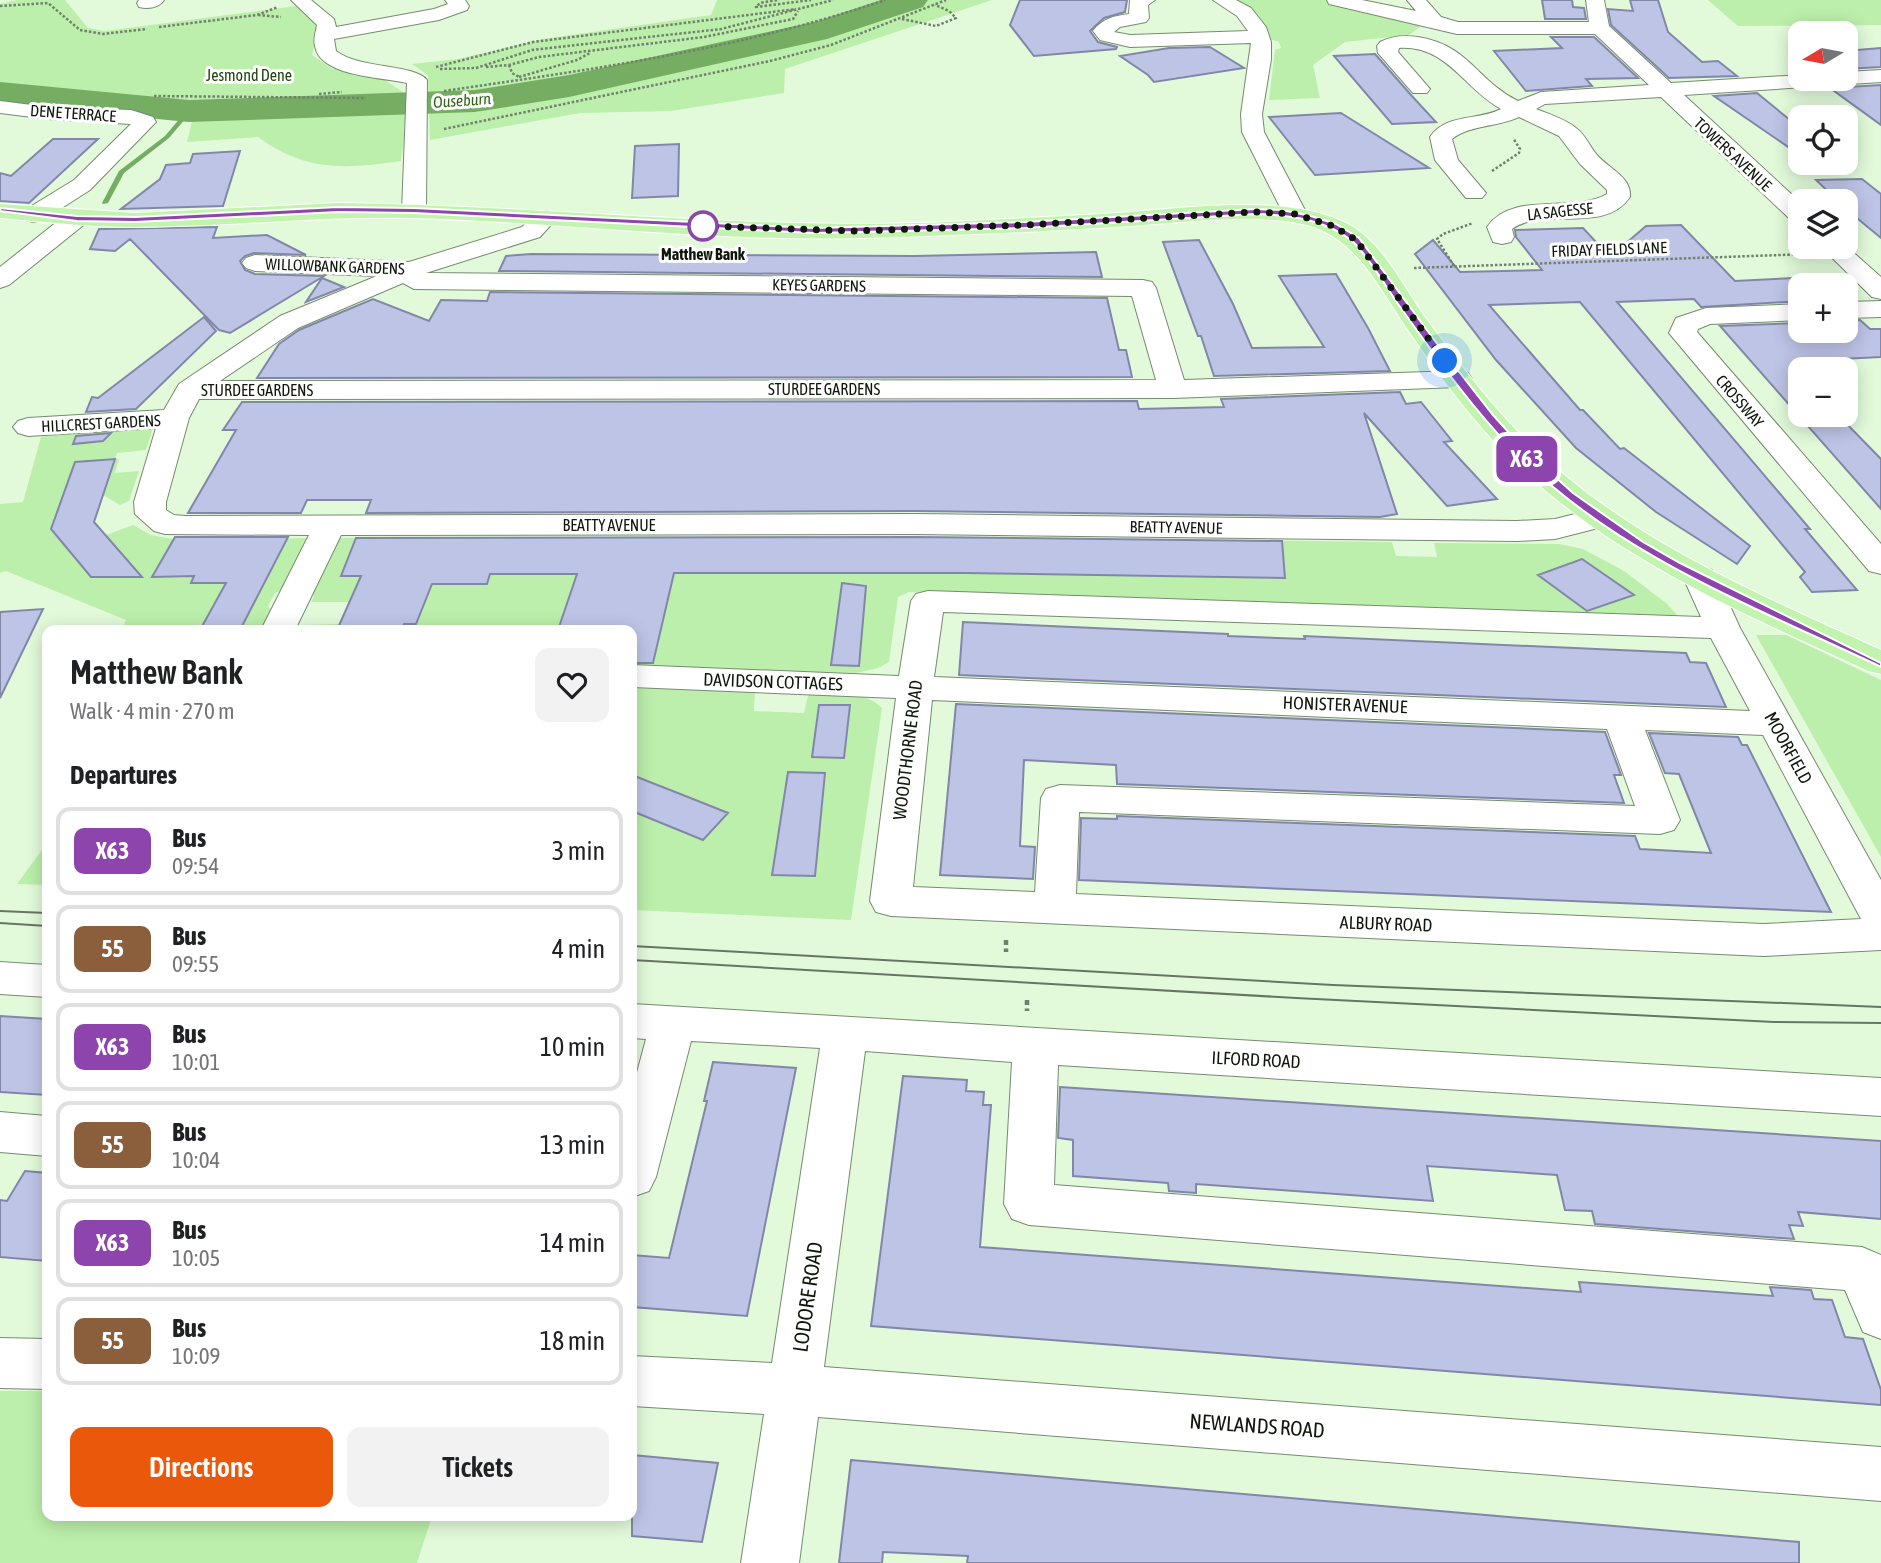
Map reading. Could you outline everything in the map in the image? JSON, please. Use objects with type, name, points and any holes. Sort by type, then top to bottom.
[{"type":"main road","points":[[0,211],[135,220],[338,210],[414,211],[855,231],[1037,225],[1255,212],[1295,214],[1333,226],[1356,240],[1458,379],[1517,449],[1543,474],[1599,518],[1639,544],[1700,577],[1881,663]]},
{"type":"street","points":[[300,0],[327,23],[324,44],[327,52],[338,62],[354,68],[426,80],[417,127],[414,211]]},
{"type":"street","points":[[1146,0],[1138,2],[1139,18],[1114,22],[1103,31],[1107,36],[1130,41],[1259,37]]},
{"type":"street","points":[[1222,0],[1240,9],[1259,37],[1262,64],[1252,111],[1253,132],[1295,214]]},
{"type":"street","points":[[1336,0],[1457,28],[1505,29],[1600,28],[1595,0]]},
{"type":"street","points":[[1416,0],[1434,21]]},
{"type":"street","points":[[327,35],[427,16],[457,3]]},
{"type":"street","name":"TOWERS AVENUE","points":[[1600,28],[1788,204]]},
{"type":"street","name":"LA SAGESSE","points":[[1420,89],[1388,53],[1387,46],[1405,41],[1443,48],[1492,94],[1508,114],[1567,131],[1575,138],[1588,159],[1615,183],[1619,190],[1618,197],[1600,207],[1568,213],[1522,214],[1511,218],[1499,227],[1502,237]]},
{"type":"street","points":[[1858,77],[1881,76]]},
{"type":"street","points":[[1474,193],[1446,159],[1439,144],[1441,137],[1453,127],[1508,114],[1534,100],[1550,96],[1788,83]]},
{"type":"street","name":"DENE TERRACE","points":[[0,107],[48,113],[131,116],[145,122],[82,185],[34,215]]},
{"type":"street","points":[[0,280],[77,218]]},
{"type":"street","name":"BEATTY AVENUE","points":[[545,218],[531,232],[402,275],[289,322],[189,390],[174,418],[150,502],[151,514],[164,524],[185,526],[915,524],[1527,531],[1555,529],[1599,518]]},
{"type":"street","points":[[1847,259],[1881,290]]},
{"type":"street","name":"WILLOWBANK GARDENS","points":[[255,262],[402,275]]},
{"type":"street","name":"KEYES GARDENS","points":[[402,275],[1143,288],[1173,389]]},
{"type":"street","points":[[1858,310],[1881,309]]},
{"type":"street","name":"CROSSWAY","points":[[1788,313],[1706,316],[1686,324],[1683,333],[1881,564]]},
{"type":"street","name":"STURDEE GARDENS","points":[[189,390],[1173,389],[1458,379]]},
{"type":"street","name":"HILLCREST GARDENS","points":[[28,427],[174,418]]},
{"type":"street","points":[[280,625],[330,526]]},
{"type":"street","name":"MOORFIELD","points":[[1700,577],[1723,628],[1881,916]]},
{"type":"street","name":"WOODTHORNE ROAD","points":[[891,901],[915,687],[928,601],[1723,628]]},
{"type":"street","name":"DAVIDSON COTTAGES","points":[[637,676],[915,687]]},
{"type":"street","name":"HONISTER AVENUE","points":[[915,687],[1775,724]]},
{"type":"street","points":[[1055,910],[1060,798],[1660,821],[1621,717]]},
{"type":"street","name":"ALBURY ROAD","points":[[891,901],[1763,940],[1881,934]]},
{"type":"street","points":[[0,978],[42,981]]},
{"type":"street","points":[[637,1138],[652,1023]]},
{"type":"street","name":"ILFORD ROAD","points":[[652,1023],[845,1032],[1881,1097]]},
{"type":"street","name":"LODORE ROAD","points":[[770,1563],[845,1032]]},
{"type":"street","points":[[1036,1046],[1029,1204],[1862,1269],[1881,1315]]},
{"type":"street","points":[[0,1132],[42,1136]]},
{"type":"street","points":[[0,1363],[42,1364]]},
{"type":"street","name":"NEWLANDS ROAD","points":[[637,1381],[795,1390],[1881,1474]]},
{"type":"path","points":[[776,0],[756,7],[811,0]]},
{"type":"path","points":[[798,11],[793,19],[716,35],[539,57],[509,65],[428,70],[534,42],[807,7],[833,0]]},
{"type":"path","points":[[442,91],[611,67],[734,43],[885,0]]},
{"type":"path","points":[[417,127],[770,61],[831,45],[946,0]]},
{"type":"path","points":[[901,18],[936,26],[950,23],[956,18],[949,11],[935,5]]},
{"type":"path","points":[[426,80],[533,50],[721,29],[807,7]]},
{"type":"path","points":[[519,78],[577,60],[590,52]]},
{"type":"path","points":[[509,65],[512,73],[519,78]]},
{"type":"path","points":[[353,90],[301,97],[367,98]]},
{"type":"path","points":[[1490,172],[1517,156],[1520,149],[1508,114]]},
{"type":"path","name":"FRIDAY FIELDS LANE","points":[[1379,269],[1788,252]]},
{"type":"green space","name":"Jesmond Dene","points":[[17,0],[65,0],[88,28],[105,31],[296,6],[310,16],[318,29],[312,55],[331,68],[385,80],[410,97],[401,161],[362,166],[326,165],[293,157],[258,137],[187,142],[193,117],[0,97],[0,4]]},
{"type":"green space","points":[[717,0],[992,0],[785,69],[784,93],[671,111],[580,113],[430,140],[428,75],[412,64],[458,59],[543,39],[711,15]]},
{"type":"green space","points":[[1232,0],[1328,0],[1413,19],[1420,27],[1409,35],[1345,42],[1313,65],[1320,98],[1269,100],[1275,50],[1281,48],[1279,42],[1270,39],[1260,18]]},
{"type":"green space","points":[[1708,0],[1881,0],[1881,25],[1858,25],[1858,21],[1788,21],[1788,26],[1738,26]]},
{"type":"green space","points":[[154,425],[146,450],[117,453],[115,459],[119,459],[115,473],[139,471],[129,501],[120,505],[103,495],[93,520],[106,535],[133,525],[151,535],[173,539],[166,553],[255,539],[312,538],[285,589],[275,593],[268,606],[274,614],[268,625],[124,625],[126,620],[6,571],[0,573],[0,504],[23,502],[41,437],[66,430]]},
{"type":"green space","points":[[807,536],[805,549],[848,550],[849,536],[1099,539],[1101,552],[1143,552],[1142,539],[1184,539],[1186,553],[1227,553],[1224,540],[1392,542],[1396,556],[1437,557],[1434,543],[1559,544],[1583,549],[1624,571],[1666,603],[1679,617],[909,592],[898,597],[889,662],[878,668],[856,673],[637,667],[637,625],[301,625],[340,624],[379,602],[311,602],[314,596],[310,589],[334,538],[432,537],[427,551],[468,551],[473,537],[514,537],[510,551],[552,551],[557,537]]},
{"type":"green space","points":[[1756,635],[1786,635],[1881,680],[1881,857]]},
{"type":"green space","points":[[637,688],[755,692],[754,711],[804,713],[811,693],[858,696],[875,702],[882,708],[851,920],[637,910]]},
{"type":"green space","points":[[42,850],[42,885],[17,884]]},
{"type":"green space","points":[[0,1391],[42,1391],[42,1521],[430,1521],[417,1563],[0,1563]]},
{"type":"building","points":[[1020,0],[1127,0],[1125,12],[1104,18],[1090,31],[1098,42],[1117,47],[1034,56],[1010,25]]},
{"type":"building","points":[[1542,0],[1572,0],[1573,7],[1584,8],[1586,19],[1545,19]]},
{"type":"building","points":[[1630,0],[1658,0],[1668,32],[1702,62],[1718,61],[1737,76],[1669,78],[1611,25],[1608,9],[1633,11]]},
{"type":"building","points":[[1551,37],[1594,37],[1638,78],[1586,79],[1592,86],[1526,91],[1494,51],[1562,48]]},
{"type":"building","points":[[1210,47],[1244,68],[1154,82],[1120,56],[1169,48]]},
{"type":"building","points":[[1881,48],[1881,67],[1858,68],[1858,50]]},
{"type":"building","points":[[1375,54],[1436,122],[1392,124],[1334,56]]},
{"type":"building","points":[[1881,85],[1881,125],[1858,108],[1858,105],[1853,105],[1834,91],[1858,91],[1858,86]]},
{"type":"building","points":[[1757,93],[1788,118],[1788,147],[1714,96]]},
{"type":"building","points":[[1341,113],[1429,168],[1315,175],[1269,117]]},
{"type":"building","points":[[53,139],[98,139],[29,203],[0,201],[0,173],[11,176]]},
{"type":"building","points":[[679,144],[678,196],[632,198],[635,146]]},
{"type":"building","points":[[240,151],[223,206],[121,209],[160,179],[166,165],[190,163],[193,154]]},
{"type":"building","points":[[1862,179],[1881,194],[1881,238],[1858,219],[1858,189],[1825,189],[1816,180]]},
{"type":"building","points":[[1681,225],[1735,281],[1788,278],[1788,302],[1701,307],[1694,299],[1617,302],[1810,529],[1805,529],[1857,590],[1812,592],[1800,577],[1805,572],[1580,302],[1489,305],[1580,410],[1620,449],[1624,448],[1750,546],[1737,564],[1656,512],[1576,448],[1496,360],[1415,254],[1433,240],[1460,272],[1542,270],[1516,237],[1515,230],[1583,228],[1610,257],[1646,226]]},
{"type":"building","points":[[217,227],[213,238],[267,235],[306,255],[254,253],[240,261],[245,270],[255,274],[324,276],[230,333],[219,330],[130,239],[115,251],[90,249],[99,229]]},
{"type":"building","points":[[1199,240],[1233,304],[1252,348],[1324,347],[1279,276],[1336,274],[1390,371],[1214,376],[1163,242]]},
{"type":"building","points":[[1096,252],[1102,277],[499,271],[506,256],[531,254],[915,256]]},
{"type":"building","points":[[322,278],[344,287],[306,302]]},
{"type":"building","points":[[490,292],[1107,298],[1119,350],[1126,350],[1132,377],[257,378],[279,344],[299,330],[373,299],[429,321],[441,300],[487,301]]},
{"type":"building","points":[[204,317],[216,331],[136,409],[86,412],[92,397],[98,398]]},
{"type":"building","points":[[1858,320],[1870,329],[1881,329],[1881,357],[1788,357],[1788,403],[1720,326],[1788,323],[1788,343],[1858,343]]},
{"type":"building","points":[[1400,392],[1406,404],[1421,402],[1452,441],[1444,442],[1497,499],[1447,506],[1364,413],[1397,514],[1380,517],[915,511],[366,513],[371,500],[307,500],[301,513],[188,513],[236,430],[223,430],[242,402],[1137,401],[1139,409],[1224,407],[1221,399]]},
{"type":"building","points":[[1809,427],[1850,427],[1881,459],[1881,509]]},
{"type":"building","points":[[111,433],[103,441],[73,444],[76,436]]},
{"type":"building","points":[[115,459],[94,522],[142,577],[91,577],[51,529],[75,462]]},
{"type":"building","points":[[175,537],[288,537],[243,625],[203,625],[226,583],[191,583],[194,576],[152,577]]},
{"type":"building","points":[[915,537],[1282,541],[1285,578],[963,573],[674,573],[653,663],[637,663],[637,625],[560,625],[577,574],[490,574],[487,584],[432,584],[416,624],[339,625],[361,576],[341,576],[356,538]]},
{"type":"building","points":[[1582,559],[1634,595],[1587,611],[1538,575]]},
{"type":"building","points":[[842,583],[866,586],[859,666],[831,665]]},
{"type":"building","points":[[43,609],[0,698],[0,612]]},
{"type":"building","points":[[963,622],[1228,636],[1305,639],[1304,636],[1686,653],[1690,662],[1706,663],[1726,707],[959,675]]},
{"type":"building","points":[[956,704],[1605,732],[1621,775],[1614,775],[1624,803],[1117,784],[1116,765],[1024,760],[1020,846],[1035,847],[1033,879],[940,875]]},
{"type":"building","points":[[819,705],[850,705],[844,758],[812,757]]},
{"type":"building","points":[[1649,733],[1738,737],[1742,745],[1747,745],[1831,912],[1079,880],[1081,818],[1117,819],[1117,816],[1635,836],[1640,849],[1711,853],[1679,774],[1665,773]]},
{"type":"building","points":[[788,772],[825,773],[815,876],[772,875]]},
{"type":"building","points":[[637,777],[728,813],[703,840],[637,813]]},
{"type":"building","points":[[0,1016],[42,1019],[42,1095],[0,1092]]},
{"type":"building","points":[[713,1062],[796,1068],[747,1316],[637,1307],[637,1255],[669,1258],[707,1101],[704,1101]]},
{"type":"building","points":[[903,1076],[967,1080],[966,1091],[984,1092],[983,1105],[991,1105],[980,1247],[1581,1292],[1579,1282],[1773,1296],[1770,1287],[1811,1290],[1814,1299],[1832,1300],[1845,1337],[1863,1339],[1881,1390],[1881,1405],[871,1326]]},
{"type":"building","points":[[1060,1087],[1881,1141],[1881,1219],[1798,1212],[1803,1226],[1789,1225],[1794,1239],[1595,1224],[1592,1211],[1565,1210],[1557,1175],[1427,1166],[1433,1201],[1196,1184],[1196,1193],[1169,1191],[1168,1183],[1073,1176],[1073,1140],[1058,1138]]},
{"type":"building","points":[[25,1171],[42,1173],[42,1261],[0,1257],[0,1200],[7,1201]]},
{"type":"building","points":[[637,1455],[718,1463],[702,1542],[632,1536],[632,1521],[637,1521]]},
{"type":"building","points":[[851,1460],[1799,1542],[1799,1563],[967,1563],[968,1556],[883,1552],[882,1563],[839,1563]]},
{"type":"waterway","name":"Ouseburn","points":[[0,93],[189,111],[475,101],[569,86],[827,29],[912,0]]},
{"type":"waterway","points":[[105,203],[121,172],[167,137],[189,111]]},
{"type":"tram line","points":[[0,911],[42,913]]},
{"type":"tram line","points":[[0,923],[42,926]]},
{"type":"tram line","points":[[637,946],[1333,985],[1881,1007]]},
{"type":"tram line","points":[[637,960],[1296,998],[1774,1022],[1881,1023]]},
{"type":"bus line","name":"X63","points":[[0,211],[135,220],[272,212],[414,211],[814,231],[1024,225],[1269,211],[1308,217],[1333,226],[1356,240],[1489,417],[1517,449],[1569,496],[1639,544],[1676,565],[1881,663]]},
{"type":"place","name":"Matthew Bank","points":[[703,226]]},
{"type":"route","points":[[703,226],[855,231],[1024,225],[1269,211],[1295,214],[1333,226],[1356,240],[1445,361]]}]
